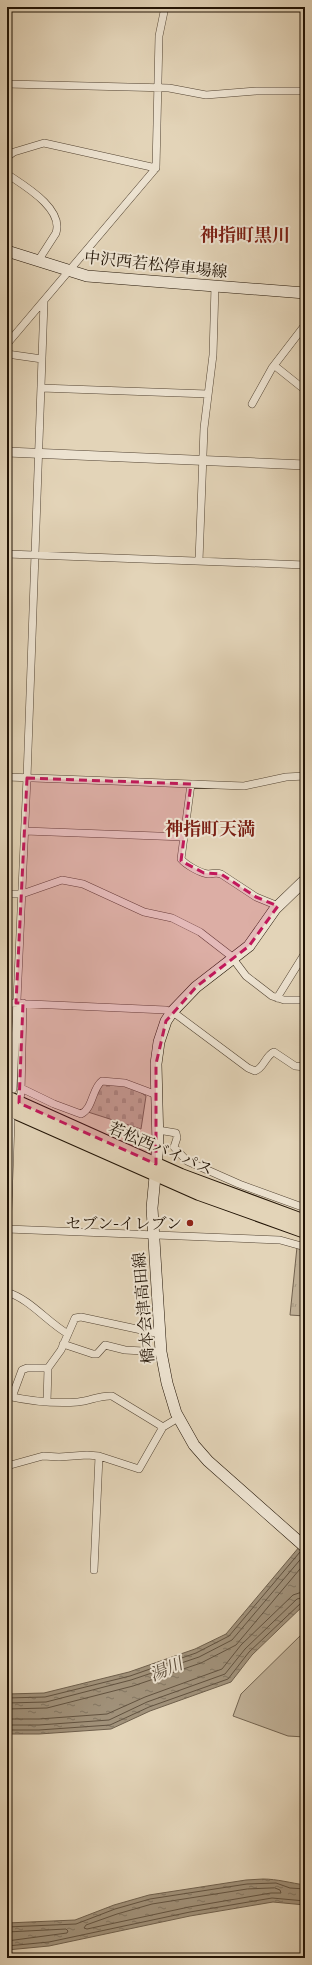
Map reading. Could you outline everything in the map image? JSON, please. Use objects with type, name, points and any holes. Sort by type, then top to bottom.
[{"type":"highway","name":"若松西バイパス","points":[[10,1093],[19,1103],[155,1169],[199,1194],[305,1232]]},
{"type":"highway","name":"若松西バイパス","points":[[7,1109],[155,1169],[305,1221]]},
{"type":"main road","name":"中沢西若松停車場線","points":[[7,251],[70,271],[93,276],[305,293]]},
{"type":"main road","name":"橋本会津高田線","points":[[305,880],[278,906],[254,941],[234,959],[196,987],[172,1012],[165,1025],[158,1047],[156,1064],[158,1130],[152,1208],[161,1352],[168,1389],[178,1418],[194,1445],[208,1461],[305,1546]]},
{"type":"street","points":[[7,344],[70,271],[108,222],[154,173],[156,168],[160,36],[165,7]]},
{"type":"street","points":[[7,84],[158,88],[183,90],[206,95],[256,91],[305,91]]},
{"type":"street","points":[[7,157],[14,152],[44,143],[156,168]]},
{"type":"street","points":[[7,174],[38,194],[54,218],[57,229],[56,233],[38,261]]},
{"type":"street","points":[[199,561],[204,428],[212,355],[215,286]]},
{"type":"street","points":[[19,1103],[21,1088],[20,1003],[22,894],[36,555],[40,388],[44,302]]},
{"type":"street","points":[[252,404],[274,366],[305,325]]},
{"type":"street","points":[[7,354],[42,358]]},
{"type":"street","points":[[274,366],[305,390]]},
{"type":"street","points":[[40,388],[208,394]]},
{"type":"street","points":[[7,452],[305,465]]},
{"type":"street","points":[[7,554],[305,565]]},
{"type":"street","points":[[7,777],[244,786],[286,777],[305,776]]},
{"type":"street","points":[[191,784],[181,859],[184,863],[204,873],[217,872],[256,897],[278,906]]},
{"type":"street","points":[[25,831],[184,837]]},
{"type":"street","points":[[7,894],[22,894],[62,880],[83,884],[144,912],[180,921],[200,932],[234,959],[256,984],[277,998],[305,1000]]},
{"type":"street","points":[[277,998],[305,953]]},
{"type":"street","points":[[298,966],[305,970]]},
{"type":"street","points":[[7,1002],[166,1010],[172,1012],[248,1068],[255,1071],[259,1070],[268,1056],[274,1052],[295,1066],[305,1067]]},
{"type":"street","points":[[10,1093],[20,1003]]},
{"type":"street","points":[[21,1088],[54,1104],[81,1114],[88,1108],[98,1084],[102,1081],[125,1083],[157,1095]]},
{"type":"street","points":[[7,1241],[11,1122]]},
{"type":"street","points":[[158,1130],[176,1133],[177,1138],[174,1147],[187,1161],[239,1184],[305,1208]]},
{"type":"street","points":[[7,1229],[282,1240],[305,1247]]},
{"type":"street","points":[[7,1292],[32,1305],[55,1326],[68,1334]]},
{"type":"street","points":[[47,1402],[48,1368],[56,1359],[68,1334],[72,1321],[78,1317],[160,1334]]},
{"type":"street","points":[[63,1344],[93,1354],[97,1354],[105,1344],[125,1350],[161,1352]]},
{"type":"street","points":[[48,1368],[26,1368],[22,1370],[10,1396],[30,1401],[47,1402],[78,1402],[105,1395],[112,1396],[163,1427]]},
{"type":"street","points":[[7,1466],[43,1456],[59,1457],[87,1455],[99,1456],[139,1469],[163,1427],[178,1418]]},
{"type":"street","points":[[94,1570],[99,1456]]},
{"type":"highlighted area","points":[[27,778],[191,784],[181,861],[204,873],[221,874],[256,897],[278,906],[249,946],[196,987],[166,1021],[156,1064],[156,1164],[19,1103],[23,1003],[16,1003]]},
{"type":"green space","points":[[105,1083],[133,1087],[146,1096],[141,1129],[88,1112],[97,1088]]},
{"type":"green space","points":[[297,1247],[305,1250],[305,1316],[290,1315]]},
{"type":"green space","points":[[305,1631],[305,1737],[288,1736],[233,1716],[241,1694]]},
{"type":"water","name":"湯川","points":[[305,1540],[305,1604],[252,1655],[231,1682],[150,1711],[111,1729],[39,1734],[7,1734],[7,1694],[44,1693],[129,1672],[195,1649],[226,1634]]},
{"type":"water","points":[[246,1880],[279,1880],[305,1885],[305,1905],[273,1902],[190,1916],[49,1946],[7,1950],[7,1923],[75,1920],[114,1905],[149,1895]]},
{"type":"place","name":"セブン-イレブン","points":[[190,1223]]},
{"type":"district","name":"神指町黒川","points":[[245,235]]},
{"type":"district","name":"神指町天満","points":[[210,829]]}]
